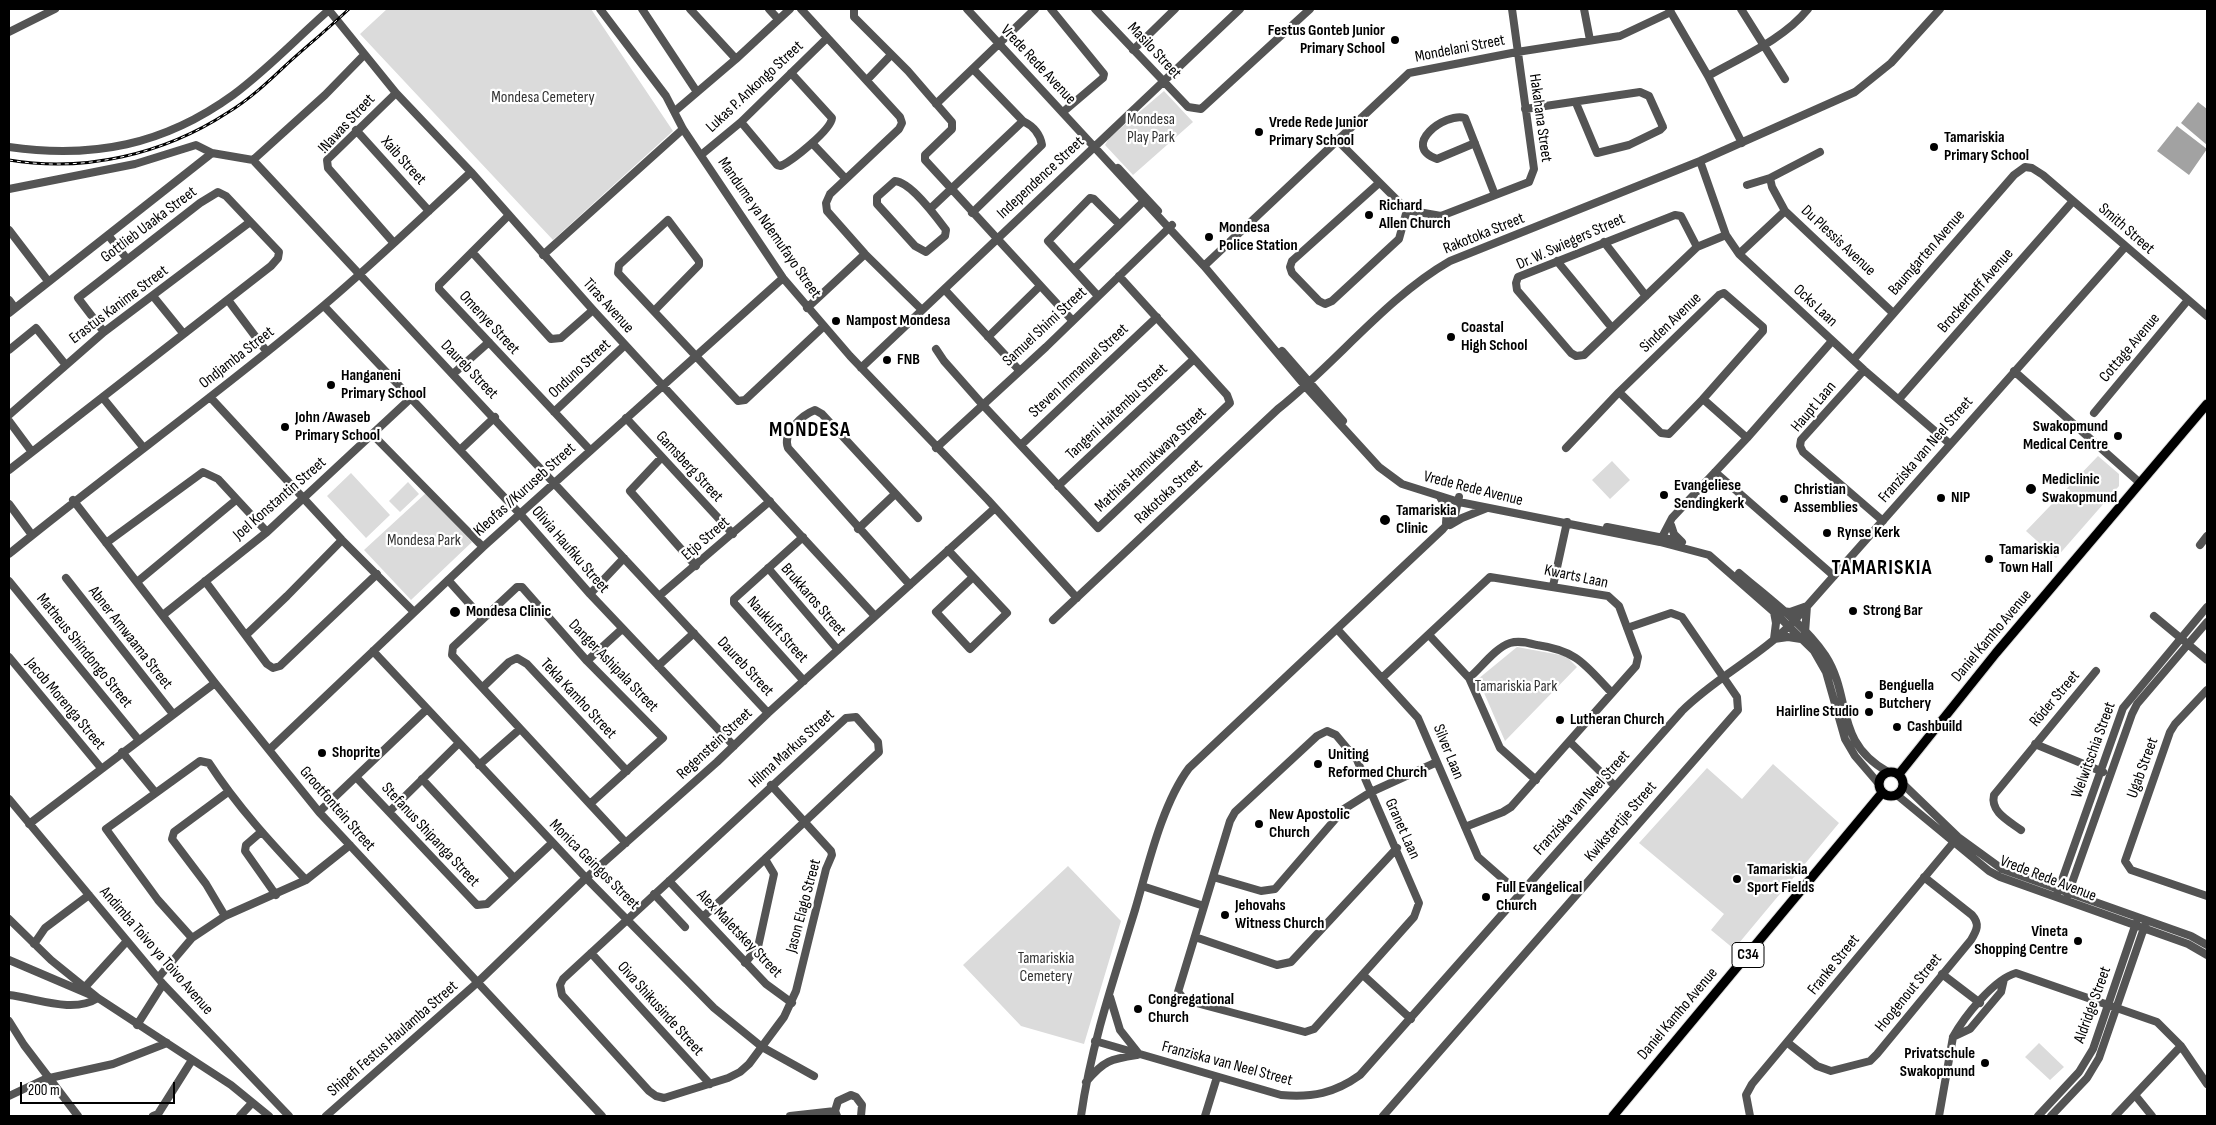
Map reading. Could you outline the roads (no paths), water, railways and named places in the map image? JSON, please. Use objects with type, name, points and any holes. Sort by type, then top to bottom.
[{"type":"main road","name":"Daniel Kamho Avenue","points":[[1899,774],[1996,653],[2207,404]]},
{"type":"main road","name":"Daniel Kamho Avenue","points":[[1613,1116],[1881,789],[1881,777],[1888,772]]},
{"type":"main road","points":[[1881,789],[1892,796],[1897,795],[1904,785],[1899,774],[1888,772]]},
{"type":"street","points":[[9,32],[55,9]]},
{"type":"street","points":[[9,146],[61,151],[101,149],[134,144],[184,125],[232,95],[329,9]]},
{"type":"street","name":"Tiras Avenue","points":[[329,9],[396,93],[471,172],[593,310],[875,616]]},
{"type":"street","name":"Mandume ya Ndemufayo Street","points":[[600,9],[675,111],[683,129],[783,278],[807,308],[1077,598]]},
{"type":"street","points":[[642,9],[697,92]]},
{"type":"street","points":[[690,9],[736,59]]},
{"type":"street","points":[[768,9],[778,20]]},
{"type":"street","points":[[675,111],[736,59],[790,9]]},
{"type":"street","points":[[801,9],[900,117],[902,123],[899,129],[830,194],[826,203],[827,211],[865,254],[921,310]]},
{"type":"street","points":[[854,9],[854,17],[890,56],[908,71],[953,125],[924,158],[972,213],[1072,320]]},
{"type":"street","name":"Vrede Rede Avenue","points":[[967,9],[1171,227],[1379,467],[1402,484],[1440,497],[1567,522]]},
{"type":"street","points":[[936,104],[1035,9]]},
{"type":"street","points":[[1051,9],[1104,74],[1103,78],[1063,112]]},
{"type":"street","name":"Masilo Street","points":[[1095,9],[1188,108],[1194,110],[1201,109],[1305,11]]},
{"type":"street","points":[[1133,50],[1175,9]]},
{"type":"street","name":"Independence Street","points":[[861,368],[1240,9]]},
{"type":"street","name":"Hakahana Street","points":[[1406,210],[1441,216],[1529,182],[1534,169],[1512,9]]},
{"type":"street","points":[[1584,9],[1590,40]]},
{"type":"street","points":[[1741,9],[1785,79]]},
{"type":"street","points":[[1708,76],[1762,45],[1798,21],[1808,9]]},
{"type":"street","name":"Rakotoka Street","points":[[1053,620],[1278,409],[1308,385],[1433,270],[1450,260],[1700,161],[1834,103],[1867,84],[1891,63],[1940,9]]},
{"type":"street","points":[[1670,10],[1708,76],[1742,143]]},
{"type":"street","name":"Mondelani Street","points":[[1205,265],[1409,73],[1517,52],[1627,34],[1670,10]]},
{"type":"street","name":"Lukas P. Ankongo Street","points":[[701,155],[742,122],[826,38]]},
{"type":"street","points":[[9,189],[135,164],[196,145],[212,152],[253,160],[325,95],[364,55]]},
{"type":"street","points":[[867,80],[890,56]]},
{"type":"street","points":[[972,213],[1042,144],[1040,136],[1029,124],[1023,122],[973,69]]},
{"type":"street","points":[[742,122],[777,165],[784,164],[812,143],[830,125],[832,118],[791,73]]},
{"type":"street","points":[[1525,109],[1576,103],[1640,92],[1649,96],[1663,127],[1628,144],[1597,153],[1576,103]]},
{"type":"street","name":"!Nawas Street","points":[[393,242],[328,168],[328,160],[356,130],[396,93]]},
{"type":"street","points":[[1475,143],[1437,159],[1430,157],[1422,147],[1424,137],[1448,119],[1465,118],[1475,143],[1495,195]]},
{"type":"street","points":[[930,209],[1023,122]]},
{"type":"street","points":[[543,255],[683,129]]},
{"type":"street","name":"Xaib Street","points":[[356,130],[429,210]]},
{"type":"street","points":[[1337,140],[1406,210],[1399,239],[1332,302],[1325,304],[1319,301],[1292,273],[1290,267],[1292,261],[1379,183]]},
{"type":"street","points":[[812,143],[846,178]]},
{"type":"street","points":[[9,300],[12,311],[212,152]]},
{"type":"street","points":[[1747,185],[1770,178],[1820,152]]},
{"type":"street","name":"Daureb Street","points":[[253,160],[768,713]]},
{"type":"street","name":"Ocks Laan","points":[[1700,161],[1726,235],[1739,254],[1864,370],[1950,444]]},
{"type":"street","name":"Smith Street","points":[[2024,167],[2032,168],[2044,174],[2125,247],[2207,316]]},
{"type":"street","name":"Baumgarten Avenue","points":[[1853,360],[2014,175],[2024,167]]},
{"type":"street","name":"Ondjamba Street","points":[[9,554],[73,500],[210,397],[324,306],[471,172]]},
{"type":"street","name":"Du Plessis Avenue","points":[[1770,178],[1772,187],[1784,211],[1893,313]]},
{"type":"street","points":[[898,181],[930,209],[946,233],[926,252],[923,252],[904,234],[876,200],[886,188],[898,181]]},
{"type":"street","name":"Gottlieb Uaaka Street","points":[[9,470],[103,398],[183,333],[228,300],[278,258],[279,252],[226,196],[218,192],[127,259],[78,298],[104,332]]},
{"type":"street","points":[[1098,296],[1048,241],[1090,198],[1094,199],[1119,224]]},
{"type":"street","points":[[1074,269],[1144,200]]},
{"type":"street","name":"Brockerhoff Avenue","points":[[1899,399],[2073,201]]},
{"type":"street","name":"Du Plessis Avenue","points":[[1739,254],[1784,211]]},
{"type":"street","name":"Omenye Street","points":[[509,215],[438,286],[590,450]]},
{"type":"street","name":"Dr. W. Swiegers Street","points":[[1697,247],[1682,216],[1678,215],[1650,223],[1518,277],[1516,283],[1517,290],[1571,353],[1576,356],[1584,354],[1697,247],[1726,235]]},
{"type":"street","points":[[654,312],[699,265],[699,261],[668,220],[645,239],[617,269],[618,273],[654,312],[694,355],[732,395],[742,401],[824,326]]},
{"type":"street","name":"Erastus Kanime Street","points":[[9,416],[65,364],[104,332],[250,222]]},
{"type":"street","name":"Samuel Shimi Street","points":[[936,448],[1171,227]]},
{"type":"street","points":[[9,230],[48,281]]},
{"type":"street","points":[[108,235],[127,259]]},
{"type":"street","points":[[1604,242],[1646,296]]},
{"type":"street","name":"Franziska van Neel Street","points":[[1095,1041],[1281,1095],[1298,1096],[1327,1093],[1345,1086],[1360,1074],[1411,1019],[1682,711],[1696,697],[1757,654],[1792,624],[2125,247]]},
{"type":"street","points":[[472,252],[551,339],[561,338],[593,310]]},
{"type":"street","points":[[807,308],[865,254]]},
{"type":"street","points":[[1556,261],[1612,328]]},
{"type":"street","name":"Mathias Hamukwaya Street","points":[[936,349],[944,361],[982,404],[1098,528],[1230,403],[1227,395],[1119,276]]},
{"type":"street","name":"Kleofas //Kuruseb Street","points":[[269,750],[483,547],[694,355],[783,278]]},
{"type":"street","points":[[988,337],[1040,286]]},
{"type":"street","points":[[945,290],[1019,370]]},
{"type":"street","name":"Sinden Avenue","points":[[1566,448],[1619,392],[1719,295],[1724,293],[1763,327],[1763,331],[1703,399],[1669,434],[1661,433],[1619,392]]},
{"type":"street","points":[[153,296],[183,333]]},
{"type":"street","points":[[228,300],[268,352]]},
{"type":"street","name":"Cottage Avenue","points":[[2094,413],[2188,300]]},
{"type":"street","name":"Olivia Haufiku Street","points":[[324,306],[520,514],[590,594],[734,746]]},
{"type":"street","name":"Steven Immanuel Street","points":[[1021,445],[1157,316]]},
{"type":"street","points":[[9,350],[36,328],[65,364]]},
{"type":"street","points":[[1664,540],[1672,521],[1832,341]]},
{"type":"street","points":[[453,374],[489,342]]},
{"type":"street","name":"Onduno Street","points":[[554,412],[625,345]]},
{"type":"street","name":"Tangeni Haitembu Street","points":[[1058,486],[1194,359]]},
{"type":"street","name":"Haupt Laan","points":[[1864,370],[1801,440],[1800,446],[1803,452],[1883,521]]},
{"type":"street","points":[[2014,371],[2140,483]]},
{"type":"street","name":"Vrede Rede Avenue","points":[[1308,385],[1382,464],[1404,480],[1423,488],[1489,508],[1682,542],[1714,553],[1792,624],[1814,651],[1826,672],[1843,734],[1849,747],[1881,789]]},
{"type":"street","points":[[210,397],[342,540],[414,612]]},
{"type":"street","points":[[103,398],[143,447]]},
{"type":"street","name":"Joel Konstantin Street","points":[[162,615],[267,532],[411,398]]},
{"type":"street","points":[[1703,399],[1747,438]]},
{"type":"street","points":[[910,585],[858,529],[788,448],[785,441],[787,434],[808,413],[815,410],[822,414],[918,518]]},
{"type":"street","points":[[460,450],[495,418]]},
{"type":"street","name":"Gamsberg Street","points":[[626,418],[733,534]]},
{"type":"street","points":[[9,421],[32,452]]},
{"type":"street","points":[[373,435],[483,547]]},
{"type":"street","points":[[662,457],[630,491],[696,566]]},
{"type":"street","points":[[106,543],[203,472],[218,480],[267,532]]},
{"type":"street","points":[[1715,472],[1834,576]]},
{"type":"street","points":[[858,529],[895,494]]},
{"type":"street","points":[[1440,497],[1448,514],[1443,529]]},
{"type":"street","name":"Grootfontein Street","points":[[73,500],[215,683],[319,812],[602,1116]]},
{"type":"street","points":[[137,582],[236,500]]},
{"type":"street","points":[[1081,1116],[1095,1041],[1142,886],[1171,798],[1189,768],[1443,529],[1455,515],[1459,500]]},
{"type":"street","name":"Etjo Street","points":[[659,596],[770,501]]},
{"type":"street","points":[[9,504],[32,535]]},
{"type":"street","name":"Regenstein Street","points":[[478,982],[586,878],[995,508]]},
{"type":"street","points":[[1443,529],[1462,518],[1489,508]]},
{"type":"street","points":[[1672,521],[1674,534],[1682,542]]},
{"type":"street","points":[[1554,586],[1567,522]]},
{"type":"street","points":[[2200,545],[2207,536]]},
{"type":"street","name":"Naukluft Street","points":[[803,537],[734,599],[734,603],[804,681]]},
{"type":"street","points":[[246,635],[342,540]]},
{"type":"street","name":"Vrede Rede Avenue","points":[[1664,540],[1709,555],[1778,611]]},
{"type":"street","points":[[948,550],[973,577],[1007,614],[970,649],[936,612],[973,577]]},
{"type":"street","points":[[590,594],[624,558]]},
{"type":"street","name":"Brukkaros Street","points":[[768,568],[838,650]]},
{"type":"street","points":[[204,581],[267,664],[274,668],[280,666],[378,574]]},
{"type":"street","name":"Kwarts Laan","points":[[1383,677],[1490,576],[1608,596],[1614,600],[1627,628],[1637,661],[1612,693],[1536,780],[1503,812],[1466,827]]},
{"type":"street","name":"Abner Amwaama Street","points":[[66,578],[173,714]]},
{"type":"street","name":"Matheus Shindongo Street","points":[[9,580],[138,739]]},
{"type":"street","points":[[448,580],[483,619]]},
{"type":"street","name":"Danger Ashipala Street","points":[[591,803],[663,738],[588,661],[522,587],[517,587],[454,647],[452,655],[626,843]]},
{"type":"street","points":[[1807,606],[1803,636],[1788,636],[1774,639],[1778,611],[1790,612],[1807,606]]},
{"type":"street","name":"Welwitschia Street","points":[[2056,898],[2123,708],[2180,637],[2207,607]]},
{"type":"street","name":"Kwikstertjie Street","points":[[1383,1116],[1737,712],[1739,706],[1737,697],[1682,617],[1676,613],[1671,613],[1627,628]]},
{"type":"street","points":[[2154,616],[2207,660]]},
{"type":"street","name":"Welwitschia Street","points":[[2065,901],[2137,704],[2207,622]]},
{"type":"street","points":[[588,661],[622,628]]},
{"type":"street","name":"Silver Laan","points":[[1337,629],[1383,677],[1418,718],[1478,857],[1519,894]]},
{"type":"street","points":[[658,666],[694,633]]},
{"type":"street","points":[[1429,635],[1469,678],[1496,742],[1536,780]]},
{"type":"street","name":"Vrede Rede Avenue","points":[[1803,636],[1818,646],[1830,664],[1855,742],[1867,757],[1888,772]]},
{"type":"street","points":[[1469,678],[1502,648],[1510,643],[1521,642],[1559,648],[1577,657],[1612,693]]},
{"type":"street","name":"Monica Geingos Street","points":[[373,651],[552,843],[628,918],[714,1008],[762,1047],[814,1076]]},
{"type":"street","name":"Jacob Morenga Street","points":[[9,657],[100,768]]},
{"type":"street","name":"Tekla Kamho Street","points":[[483,687],[509,662],[517,658],[526,664],[626,771]]},
{"type":"street","name":"Röder Street","points":[[2021,830],[1996,811],[1992,801],[1994,795],[2096,671]]},
{"type":"street","points":[[29,824],[138,739],[215,683]]},
{"type":"street","name":"Ugab Street","points":[[2207,690],[2175,724],[2170,732],[2124,861],[2131,870],[2207,896]]},
{"type":"street","points":[[319,812],[427,709]]},
{"type":"street","name":"Hilma Markus Street","points":[[703,917],[879,752],[878,742],[856,717],[846,718],[771,785],[563,979],[560,990],[656,1096],[664,1098],[710,1084]]},
{"type":"street","points":[[479,765],[520,729]]},
{"type":"street","name":"Granet Laan","points":[[1327,731],[1336,736],[1357,760],[1397,848],[1419,903],[1418,910],[1363,975],[1314,1028],[1305,1032],[1295,1031],[1185,1000],[1180,996],[1178,992],[1230,821],[1236,812],[1317,736],[1327,731]]},
{"type":"street","points":[[1570,742],[1616,786]]},
{"type":"street","points":[[389,812],[458,744]]},
{"type":"street","name":"Röder Street","points":[[2035,744],[2110,774]]},
{"type":"street","points":[[122,752],[156,792]]},
{"type":"street","points":[[192,938],[158,900],[106,830],[108,825],[202,760],[209,763],[228,792],[261,832],[306,880]]},
{"type":"street","points":[[1213,877],[1260,891],[1274,889],[1344,809],[1371,792],[1437,762]]},
{"type":"street","name":"Stefanus Shipanga Street","points":[[356,777],[477,905],[487,904],[552,843]]},
{"type":"street","points":[[422,779],[514,878]]},
{"type":"street","name":"Jason Elago Street","points":[[710,1084],[740,1072],[749,1064],[792,1002],[826,869],[832,855],[771,785]]},
{"type":"street","name":"Vrede Rede Avenue","points":[[1904,785],[1956,839],[2000,877],[2188,944],[2207,955]]},
{"type":"street","points":[[225,916],[206,884],[172,840],[174,832],[228,792]]},
{"type":"street","name":"Vrede Rede Avenue","points":[[1897,795],[1956,839],[2002,869],[2191,936],[2207,945]]},
{"type":"street","name":"Andimba Toivo ya Toivo Avenue","points":[[9,799],[161,981],[289,1116]]},
{"type":"street","points":[[261,832],[246,845],[245,851],[276,895]]},
{"type":"street","name":"Franke Street","points":[[1750,1116],[1746,1102],[1747,1090],[1956,839]]},
{"type":"street","points":[[137,1025],[161,981],[192,938],[225,916],[276,895],[306,880],[350,845]]},
{"type":"street","points":[[1194,938],[1277,964],[1291,962],[1397,848]]},
{"type":"street","points":[[745,962],[758,947],[772,888],[774,870],[765,858]]},
{"type":"street","name":"Hoogenout Street","points":[[1788,1043],[1824,1070],[1831,1071],[1870,1061],[1971,940],[1977,928],[1977,922],[1972,915],[1924,877]]},
{"type":"street","name":"Alex Maletskey Street","points":[[669,881],[766,984],[792,1002]]},
{"type":"street","points":[[1142,886],[1204,906]]},
{"type":"street","points":[[654,894],[685,927]]},
{"type":"street","points":[[34,944],[45,928],[89,895]]},
{"type":"street","name":"Aldridge Street","points":[[2038,1116],[2087,1061],[2138,917]]},
{"type":"street","points":[[9,919],[34,944],[98,998],[231,1085],[269,1116]]},
{"type":"street","name":"Aldridge Street","points":[[2051,1116],[2094,1068],[2117,1008],[2146,920]]},
{"type":"street","points":[[86,986],[127,941]]},
{"type":"street","name":"Oiva Shikusinde Street","points":[[591,953],[710,1084]]},
{"type":"street","points":[[9,968],[12,961],[98,998]]},
{"type":"street","points":[[1942,974],[1980,1002]]},
{"type":"street","points":[[1939,1116],[1953,1037],[1959,1026],[1998,982],[2020,974],[2157,1022],[2181,1046],[2207,1084]]},
{"type":"street","points":[[1363,975],[1411,1019]]},
{"type":"street","points":[[1953,1037],[1970,1029],[2001,992],[2004,979]]},
{"type":"street","name":"Shipefi Festus Haulamba Street","points":[[326,1116],[478,982]]},
{"type":"street","points":[[9,995],[43,1002],[82,1005],[98,998]]},
{"type":"street","points":[[1086,1082],[1099,1066],[1110,1059],[1139,1055],[1120,1030],[1109,995]]},
{"type":"street","points":[[9,1021],[24,1045],[78,1116]]},
{"type":"street","points":[[9,1096],[45,1079],[113,1064],[167,1043]]},
{"type":"street","points":[[2115,1116],[2181,1046]]},
{"type":"street","points":[[157,1115],[192,1060]]},
{"type":"street","points":[[1205,1116],[1217,1077]]},
{"type":"street","points":[[790,1116],[836,1113],[838,1100],[851,1095],[856,1097],[862,1105],[861,1116]]},
{"type":"street","points":[[2135,1095],[2152,1116]]},
{"type":"street","points":[[240,1116],[252,1103]]},
{"type":"railway","points":[[9,160],[66,164],[94,162],[122,157],[177,139],[203,127],[243,102],[349,9]]},
{"type":"place","name":"Festus Gonteb Junior Primary School","points":[[1395,40]]},
{"type":"place","name":"Vrede Rede Junior Primary School","points":[[1259,132]]},
{"type":"place","name":"Tamariskia Primary School","points":[[1934,147]]},
{"type":"place","name":"Richard Allen Church","points":[[1369,215]]},
{"type":"place","name":"Mondesa Police Station","points":[[1209,237]]},
{"type":"place","name":"Nampost Mondesa","points":[[836,321]]},
{"type":"place","name":"Coastal High School","points":[[1451,337]]},
{"type":"place","name":"FNB","points":[[887,360]]},
{"type":"place","name":"Hanganeni Primary School","points":[[331,385]]},
{"type":"place","name":"John /Awaseb Primary School","points":[[285,427]]},
{"type":"place","name":"Swakopmund Medical Centre","points":[[2118,436]]},
{"type":"place","name":"Mediclinic Swakopmund","points":[[2031,489]]},
{"type":"place","name":"Evangeliese Sendingkerk","points":[[1664,495]]},
{"type":"place","name":"NIP","points":[[1941,498]]},
{"type":"place","name":"Christian Assemblies","points":[[1784,499]]},
{"type":"place","name":"Tamariskia Clinic","points":[[1385,520]]},
{"type":"place","name":"Rynse Kerk","points":[[1827,533]]},
{"type":"place","name":"Tamariskia Town Hall","points":[[1989,559]]},
{"type":"place","name":"Strong Bar","points":[[1853,611]]},
{"type":"place","name":"Mondesa Clinic","points":[[455,612]]},
{"type":"place","name":"Benguella Butchery","points":[[1869,695]]},
{"type":"place","name":"Hairline Studio","points":[[1869,712]]},
{"type":"place","name":"Lutheran Church","points":[[1560,720]]},
{"type":"place","name":"Cashbuild","points":[[1897,727]]},
{"type":"place","name":"Shoprite","points":[[322,753]]},
{"type":"place","name":"Uniting Reformed Church","points":[[1318,764]]},
{"type":"place","name":"New Apostolic Church","points":[[1259,824]]},
{"type":"place","name":"Tamariskia Sport Fields","points":[[1737,879]]},
{"type":"place","name":"Full Evangelical Church","points":[[1486,897]]},
{"type":"place","name":"Jehovahs Witness Church","points":[[1225,915]]},
{"type":"place","name":"Vineta Shopping Centre","points":[[2078,941]]},
{"type":"place","name":"Congregational Church","points":[[1138,1009]]},
{"type":"place","name":"Privatschule Swakopmund","points":[[1985,1063]]},
{"type":"district","name":"MONDESA","points":[[810,431]]},
{"type":"district","name":"TAMARISKIA","points":[[1882,569]]},
{"type":"park label","name":"Mondesa Cemetery","points":[[543,98]]},
{"type":"park label","name":"Mondesa Play Park","points":[[1151,129]]},
{"type":"park label","name":"Mondesa Park","points":[[424,541]]},
{"type":"park label","name":"Tamariskia Park","points":[[1516,687]]},
{"type":"park label","name":"Tamariskia Cemetery","points":[[1046,968]]}]
